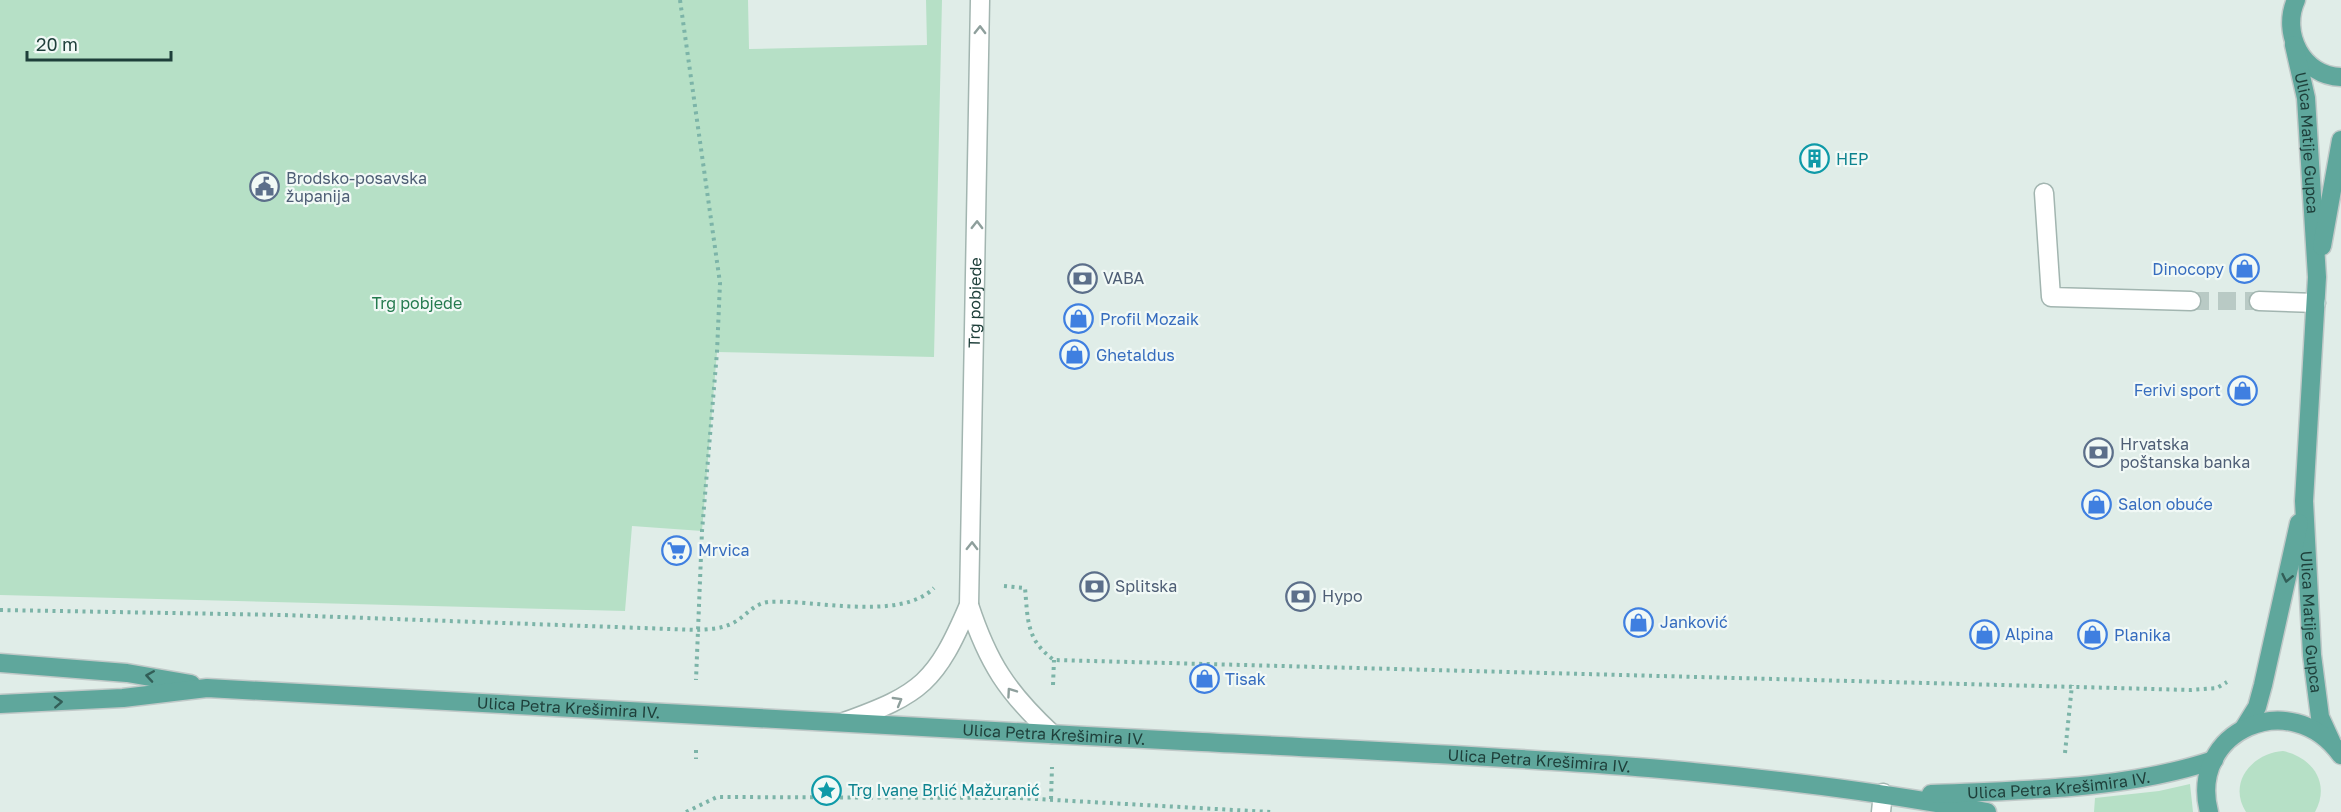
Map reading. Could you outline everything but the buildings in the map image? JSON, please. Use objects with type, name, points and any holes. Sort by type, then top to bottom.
[{"type":"main road","name":"Ulica Matije Gupca","points":[[2296,0],[2292,10],[2290,28],[2306,98],[2317,277],[2304,501],[2315,692],[2320,717],[2336,748]]},
{"type":"main road","points":[[2294,45],[2304,60],[2319,72],[2341,77]]},
{"type":"main road","name":"Ulica Matije Gupca","points":[[2317,277],[2341,140]]},
{"type":"main road","name":"Ulica Matije Gupca","points":[[2244,728],[2257,707],[2304,501]]},
{"type":"main road","name":"Ulica Petra Krešimira IV.","points":[[0,663],[127,673],[207,688],[1506,757],[1807,782],[1891,794],[1987,812]]},
{"type":"main road","name":"Ulica Petra Krešimira IV.","points":[[0,704],[123,698],[207,688]]},
{"type":"main road","points":[[2209,812],[2206,800],[2207,779],[2214,760],[2227,742],[2244,728],[2266,720],[2290,720],[2312,728],[2336,748]]},
{"type":"main road","name":"Ulica Petra Krešimira IV.","points":[[1891,794],[2062,788],[2150,777],[2182,771],[2214,760]]},
{"type":"street","name":"Trg pobjede","points":[[844,722],[894,704],[936,671],[955,639],[969,605],[980,0]]},
{"type":"street","points":[[2044,193],[2051,297],[2192,301]]},
{"type":"street","points":[[2259,301],[2316,303]]},
{"type":"street","name":"Trg pobjede","points":[[969,605],[982,644],[1000,675],[1018,702],[1052,734]]},
{"type":"street","points":[[1881,812],[1891,794]]},
{"type":"path","points":[[680,0],[720,283],[697,630],[696,759]]},
{"type":"path","points":[[0,610],[284,615],[697,630],[721,628],[734,623],[748,610],[765,602],[877,606],[908,603],[927,595],[935,587],[950,582],[1025,588],[1031,636],[1041,651],[1054,660],[2072,685],[2191,690],[2217,688],[2233,678],[2253,650],[2271,651]]},
{"type":"path","points":[[2062,788],[2072,685]]},
{"type":"path","points":[[686,812],[717,797],[1051,799],[1271,812]]},
{"type":"green space","name":"Trg pobjede","points":[[0,0],[748,0],[749,49],[927,45],[926,0],[942,0],[934,357],[717,352],[702,531],[632,526],[625,611],[0,595]]},
{"type":"green space","points":[[2283,751],[2302,759],[2316,773],[2321,791],[2315,812],[2246,812],[2241,801],[2240,790],[2241,780],[2246,771],[2262,757]]},
{"type":"green space","points":[[2190,784],[2193,812],[2094,812],[2095,798],[2159,791]]},
{"type":"tunnel","points":[[2191,301],[2259,301]]},
{"type":"place","name":"HEP","points":[[1815,159]]},
{"type":"place","name":"Brodsko-posavska županija","points":[[265,187]]},
{"type":"place","name":"Dinocopy","points":[[2245,269]]},
{"type":"place","name":"VABA","points":[[1082,278]]},
{"type":"place","name":"Profil Mozaik","points":[[1079,319]]},
{"type":"place","name":"Ghetaldus","points":[[1075,355]]},
{"type":"place","name":"Ferivi sport","points":[[2242,390]]},
{"type":"place","name":"Hrvatska poštanska banka","points":[[2099,453]]},
{"type":"place","name":"Salon obuće","points":[[2097,504]]},
{"type":"place","name":"Mrvica","points":[[677,550]]},
{"type":"place","name":"Splitska","points":[[1094,586]]},
{"type":"place","name":"Hypo","points":[[1301,596]]},
{"type":"place","name":"Janković","points":[[1639,622]]},
{"type":"place","name":"Alpina","points":[[1984,634]]},
{"type":"place","name":"Planika","points":[[2093,635]]},
{"type":"place","name":"Tisak","points":[[1204,679]]},
{"type":"place","name":"Trg Ivane Brlić Mažuranić","points":[[827,790]]}]
